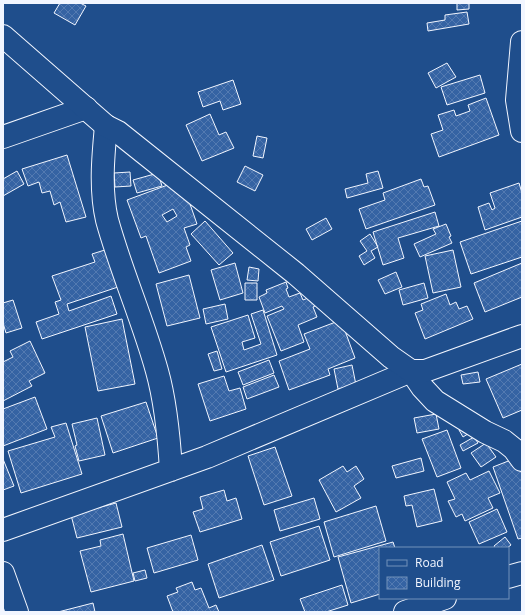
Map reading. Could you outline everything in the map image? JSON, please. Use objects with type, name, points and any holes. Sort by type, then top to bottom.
[{"type":"street","points":[[3,36],[106,126],[123,136],[296,274],[391,357],[410,371],[435,401],[485,432],[504,441],[514,449],[522,460]]},
{"type":"street","points":[[522,42],[517,100],[522,131]]},
{"type":"street","points":[[3,138],[86,108]]},
{"type":"street","points":[[106,126],[102,159],[103,188],[107,219],[157,371],[168,423],[171,470]]},
{"type":"street","points":[[3,530],[208,457],[410,371],[425,371],[522,336]]},
{"type":"street","points":[[509,577],[522,572]]},
{"type":"street","points":[[3,573],[17,612]]},
{"type":"street","points":[[405,612],[445,603]]},
{"type":"building","points":[[60,3],[80,3],[86,6],[75,25],[54,13]]},
{"type":"building","points":[[457,3],[469,3],[469,9],[457,10]]},
{"type":"building","points":[[467,12],[469,24],[428,31],[427,23],[445,20],[445,15]]},
{"type":"building","points":[[447,63],[456,77],[436,88],[428,73]]},
{"type":"building","points":[[480,75],[485,93],[447,105],[441,87]]},
{"type":"building","points":[[233,80],[241,104],[223,110],[220,101],[203,107],[198,92]]},
{"type":"building","points":[[486,98],[499,135],[439,157],[431,134],[443,130],[438,115],[454,110],[456,116],[470,111],[468,105]]},
{"type":"building","points":[[210,114],[219,135],[226,132],[234,148],[202,161],[186,125]]},
{"type":"building","points":[[257,136],[267,138],[263,158],[253,156]]},
{"type":"building","points":[[67,155],[86,217],[66,222],[60,202],[54,205],[50,191],[42,193],[39,182],[28,186],[22,169]]},
{"type":"building","points":[[245,166],[263,175],[255,191],[237,182]]},
{"type":"building","points":[[17,171],[24,184],[3,196],[3,179]]},
{"type":"building","points":[[378,171],[383,188],[347,198],[345,189],[368,183],[366,174]]},
{"type":"building","points":[[130,172],[131,186],[115,187],[114,173]]},
{"type":"building","points":[[158,173],[162,186],[137,193],[133,180]]},
{"type":"building","points":[[421,179],[424,187],[428,186],[435,205],[366,229],[359,209],[385,200],[383,193]]},
{"type":"building","points":[[173,183],[183,184],[197,224],[184,228],[190,245],[186,247],[191,261],[159,273],[146,236],[141,238],[127,200]],"holes":[[[173,209],[177,216],[167,222],[162,215]]]},
{"type":"building","points":[[519,183],[522,193],[522,217],[485,230],[478,207],[489,203],[492,210],[495,208],[490,193]]},
{"type":"building","points":[[435,212],[439,226],[398,238],[404,258],[383,265],[373,232]]},
{"type":"building","points":[[326,218],[332,229],[312,240],[306,229]]},
{"type":"building","points":[[205,221],[233,253],[219,265],[191,234]]},
{"type":"building","points":[[522,221],[522,257],[471,274],[460,242]]},
{"type":"building","points":[[446,224],[452,243],[420,257],[414,244],[436,234],[433,229]]},
{"type":"building","points":[[370,234],[378,247],[371,251],[375,258],[364,265],[359,256],[367,251],[360,241]]},
{"type":"building","points":[[108,249],[121,286],[67,304],[69,311],[111,296],[117,314],[42,339],[36,322],[59,314],[55,302],[61,300],[52,276],[95,262],[92,254]]},
{"type":"building","points":[[453,250],[461,287],[433,293],[425,256]]},
{"type":"building","points":[[235,263],[243,293],[220,300],[211,270]]},
{"type":"building","points":[[522,263],[522,297],[485,312],[474,283]]},
{"type":"building","points":[[249,267],[259,269],[258,281],[247,280]]},
{"type":"building","points":[[396,272],[402,287],[385,294],[378,280]]},
{"type":"building","points":[[189,275],[200,318],[167,326],[156,284]]},
{"type":"building","points":[[286,282],[288,288],[286,289],[289,297],[300,293],[303,300],[313,296],[317,305],[313,307],[317,317],[298,325],[304,342],[281,351],[267,316],[284,309],[282,306],[265,313],[259,297],[267,293],[266,290]]},
{"type":"building","points":[[245,283],[257,283],[257,300],[245,300]]},
{"type":"building","points":[[424,283],[428,298],[403,305],[399,290]]},
{"type":"building","points":[[446,294],[450,305],[456,302],[459,309],[467,306],[473,319],[425,339],[415,313],[423,310],[421,304]]},
{"type":"building","points":[[13,300],[22,328],[6,333],[3,323],[3,303]]},
{"type":"building","points":[[225,304],[228,319],[206,324],[203,309]]},
{"type":"building","points":[[263,310],[277,355],[226,372],[211,327],[248,315],[255,338],[242,342],[244,350],[261,344],[251,314]]},
{"type":"building","points":[[122,319],[135,384],[98,391],[85,327]]},
{"type":"building","points":[[341,320],[355,358],[328,369],[330,375],[289,390],[279,361],[310,349],[304,334]]},
{"type":"building","points":[[30,341],[45,373],[29,381],[32,386],[3,401],[3,362],[13,357],[10,351]]},
{"type":"building","points":[[217,351],[222,369],[214,371],[208,354]]},
{"type":"building","points":[[269,360],[274,373],[243,385],[238,372]]},
{"type":"building","points":[[522,364],[522,410],[503,418],[486,379]]},
{"type":"building","points":[[352,365],[356,385],[338,389],[334,369]]},
{"type":"building","points":[[478,372],[480,382],[463,384],[461,375]]},
{"type":"building","points":[[274,375],[279,387],[247,399],[243,387]]},
{"type":"building","points":[[224,376],[229,391],[240,388],[246,409],[210,421],[198,384]]},
{"type":"building","points":[[35,397],[47,429],[3,446],[3,409]]},
{"type":"building","points":[[146,402],[158,438],[113,453],[101,416]]},
{"type":"building","points":[[436,414],[439,429],[417,433],[414,418]]},
{"type":"building","points":[[97,418],[105,455],[79,461],[72,424]]},
{"type":"building","points":[[66,423],[82,474],[21,493],[8,451],[55,437],[51,427]]},
{"type":"building","points":[[467,426],[471,432],[463,437],[459,430]]},
{"type":"building","points":[[447,430],[461,468],[437,477],[422,439]]},
{"type":"building","points":[[474,437],[478,443],[463,451],[460,445]]},
{"type":"building","points":[[486,443],[496,457],[481,467],[471,453]]},
{"type":"building","points":[[275,447],[292,496],[264,505],[248,456]]},
{"type":"building","points":[[421,458],[424,471],[396,478],[392,466]]},
{"type":"building","points":[[516,458],[522,474],[522,538],[518,539],[493,467]]},
{"type":"building","points":[[3,459],[14,486],[3,490]]},
{"type":"building","points":[[343,466],[347,472],[356,466],[364,479],[354,486],[361,498],[336,512],[319,480]]},
{"type":"building","points":[[489,471],[500,493],[488,498],[493,508],[465,521],[462,514],[456,517],[448,501],[455,499],[447,482],[466,473],[470,480]]},
{"type":"building","points":[[434,489],[442,521],[417,527],[412,505],[406,506],[404,496]]},
{"type":"building","points":[[224,490],[227,501],[236,498],[242,519],[200,532],[193,512],[203,509],[200,497]]},
{"type":"building","points":[[314,498],[320,519],[280,531],[274,510]]},
{"type":"building","points":[[116,503],[122,527],[77,538],[71,515]]},
{"type":"building","points":[[376,506],[386,541],[334,557],[324,522]]},
{"type":"building","points":[[497,509],[507,532],[479,544],[469,522]]},
{"type":"building","points":[[319,526],[330,560],[281,576],[270,542]]},
{"type":"building","points":[[123,534],[134,581],[91,592],[80,551],[101,546],[100,540]]},
{"type":"building","points":[[191,535],[198,560],[154,573],[147,548]]},
{"type":"building","points":[[505,537],[511,545],[508,547],[494,546]]},
{"type":"building","points":[[393,542],[395,547],[379,547],[379,594],[351,603],[338,557]]},
{"type":"building","points":[[262,545],[274,580],[219,598],[208,564]]},
{"type":"building","points":[[145,570],[147,578],[135,581],[133,573]]},
{"type":"building","points":[[192,582],[195,590],[201,588],[209,608],[216,605],[219,612],[173,612],[167,596],[178,592],[176,588]]},
{"type":"building","points":[[342,585],[348,605],[326,612],[305,612],[300,599]]},
{"type":"building","points":[[93,603],[95,612],[58,612]]}]
